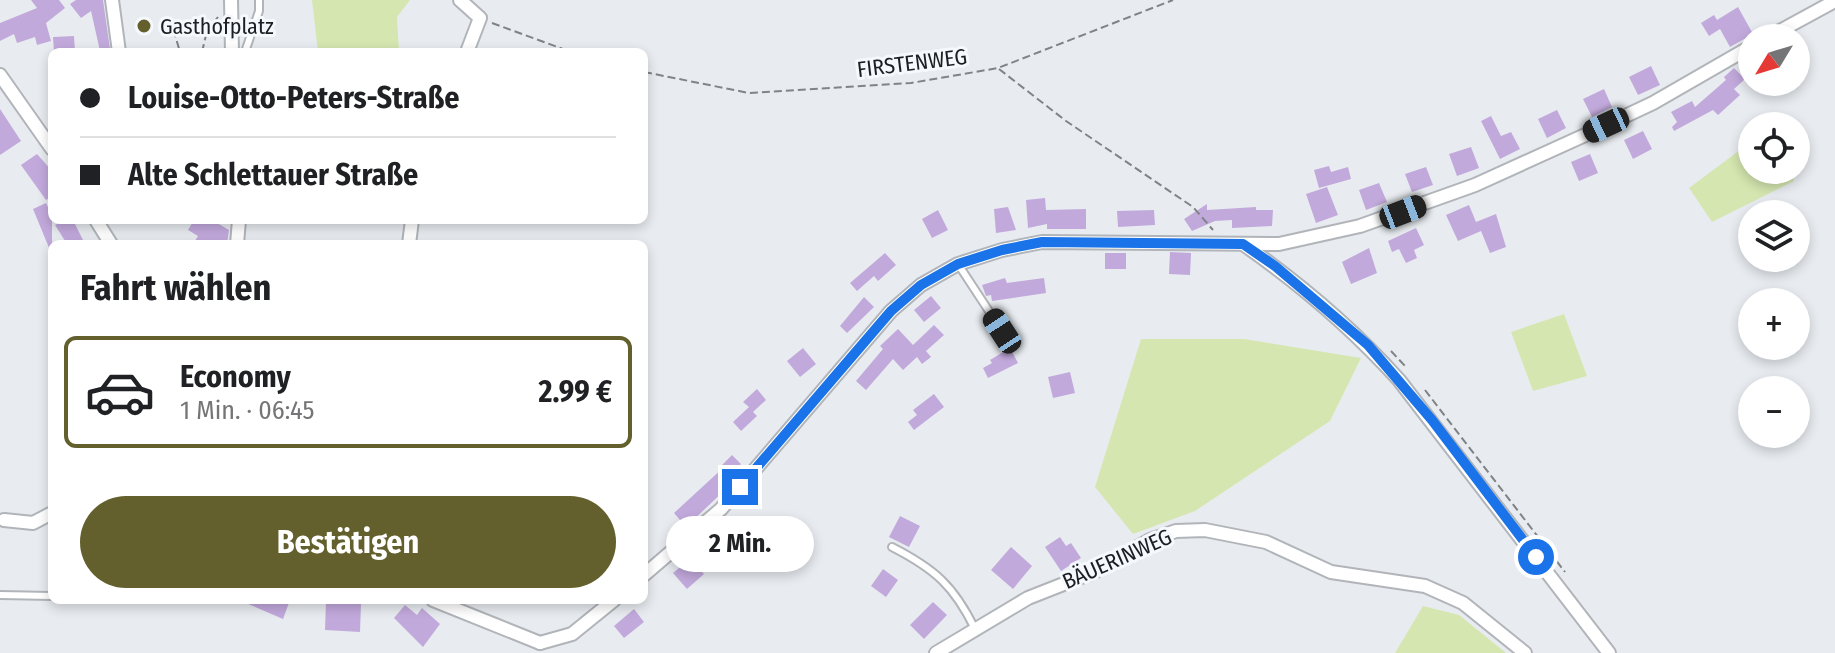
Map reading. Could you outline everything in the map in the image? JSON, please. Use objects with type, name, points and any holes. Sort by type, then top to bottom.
[{"type":"street","points":[[112,0],[118,48]]},
{"type":"street","points":[[460,0],[480,18],[469,48]]},
{"type":"street","points":[[1793,24],[1835,1]]},
{"type":"street","points":[[227,5],[232,48]]},
{"type":"street","points":[[648,572],[721,509],[891,311],[921,285],[958,264],[1042,242],[1279,244],[1360,226],[1475,185],[1653,103],[1738,54]]},
{"type":"street","points":[[0,75],[48,143]]},
{"type":"street","points":[[1243,244],[1275,266],[1368,345],[1399,380],[1609,653]]},
{"type":"street","points":[[1275,266],[1279,244]]},
{"type":"street","points":[[2,520],[33,523],[48,515]]},
{"type":"street","name":"BÄUERINWEG","points":[[936,653],[1028,598],[1094,572],[1150,540],[1176,531],[1205,530],[1266,542],[1331,572],[1425,586],[1463,603],[1525,653]]},
{"type":"street","points":[[442,604],[539,648],[572,634],[609,604]]},
{"type":"lane","points":[[246,48],[259,11],[259,0]]},
{"type":"lane","points":[[958,264],[1002,331]]},
{"type":"lane","points":[[892,547],[926,564],[949,585],[975,629]]},
{"type":"lane","points":[[0,595],[48,596]]},
{"type":"path","name":"FIRSTENWEG","points":[[648,73],[749,93],[911,83],[998,68],[1173,0]]},
{"type":"path","points":[[203,48],[207,31],[227,5]]},
{"type":"path","points":[[170,18],[179,48]]},
{"type":"path","points":[[480,18],[560,48]]},
{"type":"path","points":[[998,68],[1066,121],[1193,207],[1225,243]]},
{"type":"green space","points":[[312,0],[410,0],[397,17],[399,48],[318,48]]},
{"type":"green space","points":[[1738,151],[1738,184],[1788,184],[1756,200],[1738,200],[1738,209],[1712,222],[1689,188]]},
{"type":"green space","points":[[1564,314],[1587,376],[1533,391],[1511,332]]},
{"type":"green space","points":[[1141,339],[1244,339],[1361,358],[1330,421],[1195,511],[1133,534],[1095,487]]},
{"type":"green space","points":[[1423,606],[1459,615],[1506,653],[1395,653]]},
{"type":"building","points":[[31,0],[59,0],[65,8],[46,23],[51,41],[37,45],[35,37],[17,43],[14,34],[0,41],[0,23],[37,8]]},
{"type":"building","points":[[76,0],[103,0],[110,48],[99,48],[91,11],[81,18],[70,4]]},
{"type":"building","points":[[1738,7],[1747,24],[1738,24],[1738,42],[1730,47],[1720,29],[1709,36],[1701,23],[1714,15],[1717,20]]},
{"type":"building","points":[[74,36],[75,48],[54,48],[53,37]]},
{"type":"building","points":[[1651,66],[1660,85],[1638,95],[1629,77]]},
{"type":"building","points":[[1734,68],[1738,72],[1738,85],[1734,89],[1739,96],[1718,115],[1713,110],[1674,131],[1672,127],[1677,122],[1671,112],[1692,101],[1695,107],[1726,80],[1724,77]]},
{"type":"building","points":[[1604,89],[1612,107],[1592,117],[1583,99]]},
{"type":"building","points":[[0,109],[21,141],[0,155]]},
{"type":"building","points":[[1557,110],[1566,128],[1547,138],[1538,119]]},
{"type":"building","points":[[1491,116],[1501,136],[1511,132],[1520,149],[1500,159],[1481,121]]},
{"type":"building","points":[[1643,131],[1652,149],[1633,159],[1624,140]]},
{"type":"building","points":[[1471,147],[1479,168],[1457,176],[1449,154]]},
{"type":"building","points":[[37,154],[48,166],[48,199],[46,200],[21,165]]},
{"type":"building","points":[[1590,154],[1598,173],[1579,181],[1571,162]]},
{"type":"building","points":[[1329,166],[1331,172],[1348,167],[1351,179],[1319,188],[1314,170]]},
{"type":"building","points":[[1426,167],[1433,185],[1412,192],[1405,174]]},
{"type":"building","points":[[1379,183],[1387,202],[1366,210],[1359,190]]},
{"type":"building","points":[[1327,187],[1338,215],[1316,223],[1306,194]]},
{"type":"building","points":[[1045,198],[1046,210],[1086,209],[1086,229],[1047,229],[1047,224],[1028,228],[1026,200]]},
{"type":"building","points":[[46,203],[48,207],[52,240],[48,240],[48,245],[33,209]]},
{"type":"building","points":[[1207,204],[1207,210],[1256,207],[1256,210],[1273,210],[1272,226],[1232,228],[1232,220],[1215,221],[1192,231],[1184,219]]},
{"type":"building","points":[[1469,205],[1476,222],[1496,214],[1506,247],[1490,253],[1481,231],[1458,241],[1446,215]]},
{"type":"building","points":[[1008,207],[1016,230],[996,233],[994,209]]},
{"type":"building","points":[[938,210],[948,230],[932,238],[922,219]]},
{"type":"building","points":[[1154,210],[1155,225],[1118,227],[1117,211]]},
{"type":"building","points":[[75,224],[83,240],[64,240],[55,225]]},
{"type":"building","points":[[192,224],[219,224],[229,230],[228,240],[196,240],[198,236],[188,230]]},
{"type":"building","points":[[1416,228],[1424,245],[1414,250],[1417,258],[1406,263],[1399,249],[1392,252],[1388,241]]},
{"type":"building","points":[[1369,248],[1377,273],[1351,284],[1342,262]]},
{"type":"building","points":[[1170,252],[1191,253],[1190,275],[1169,274]]},
{"type":"building","points":[[885,253],[896,265],[878,281],[874,276],[857,291],[850,283]]},
{"type":"building","points":[[1105,253],[1126,253],[1126,269],[1105,269]]},
{"type":"building","points":[[1005,278],[1007,283],[1044,278],[1046,293],[992,301],[991,295],[986,296],[982,285]]},
{"type":"building","points":[[931,296],[941,308],[924,322],[914,310]]},
{"type":"building","points":[[864,297],[874,307],[847,333],[840,326]]},
{"type":"building","points":[[934,325],[944,335],[926,351],[931,357],[922,364],[917,357],[903,370],[893,359],[866,390],[856,381],[883,349],[880,346],[898,329],[913,345]]},
{"type":"building","points":[[803,348],[816,364],[800,377],[787,361]]},
{"type":"building","points":[[1010,348],[1018,363],[988,378],[983,368]]},
{"type":"building","points":[[1070,372],[1075,393],[1053,398],[1048,377]]},
{"type":"building","points":[[757,389],[766,400],[753,412],[757,416],[741,431],[733,422],[749,407],[743,402]]},
{"type":"building","points":[[934,394],[944,407],[914,430],[908,422],[917,415],[913,410]]},
{"type":"building","points":[[732,455],[741,464],[724,482],[729,486],[686,527],[674,513],[724,467],[722,465]]},
{"type":"building","points":[[900,516],[920,526],[909,547],[889,537]]},
{"type":"building","points":[[732,523],[743,533],[728,550],[717,539]]},
{"type":"building","points":[[1060,537],[1066,546],[1071,543],[1081,558],[1061,571],[1045,547]]},
{"type":"building","points":[[1011,547],[1032,566],[1013,589],[991,570]]},
{"type":"building","points":[[690,559],[704,574],[687,589],[673,573]]},
{"type":"building","points":[[883,569],[898,580],[886,597],[871,586]]},
{"type":"building","points":[[933,602],[947,615],[924,639],[910,625]]},
{"type":"building","points":[[248,604],[289,604],[283,619]]},
{"type":"building","points":[[326,604],[361,604],[360,632],[325,630]]},
{"type":"building","points":[[405,605],[417,615],[422,608],[440,624],[423,647],[394,618]]},
{"type":"building","points":[[634,609],[644,622],[624,638],[614,626]]},
{"type":"place","name":"Gasthofplatz","points":[[144,26]]},
{"type":"route","points":[[740,487],[891,311],[921,285],[958,264],[1042,242],[1243,244],[1275,266],[1368,345],[1432,420],[1536,557]]}]
